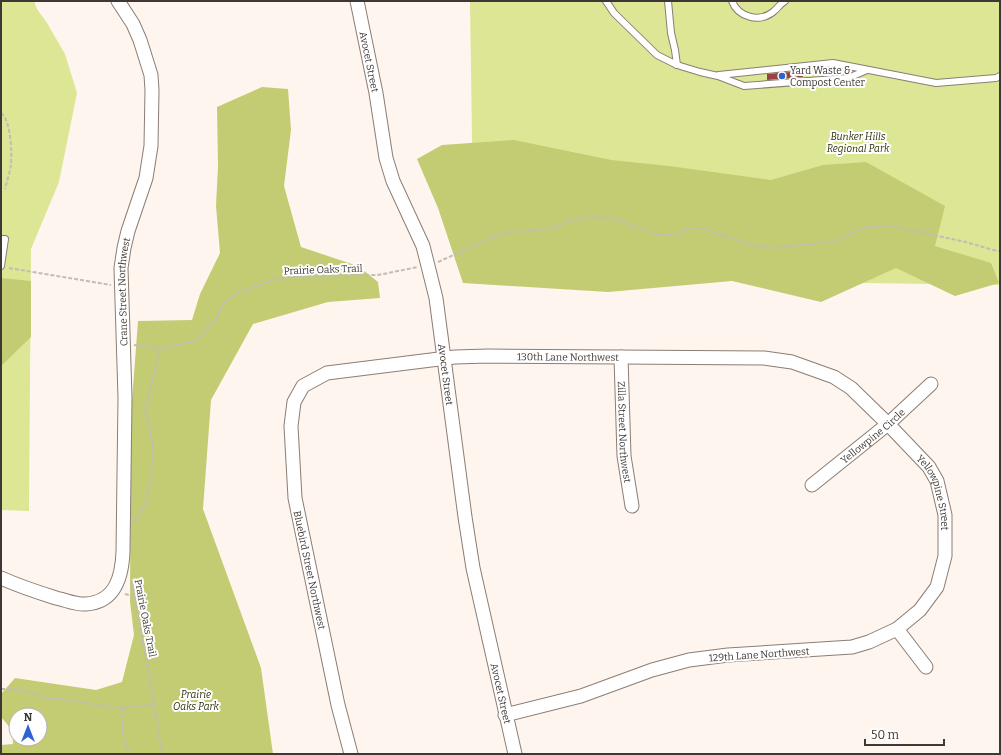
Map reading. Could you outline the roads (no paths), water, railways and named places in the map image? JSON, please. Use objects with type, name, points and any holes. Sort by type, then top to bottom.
[{"type":"street","name":"Crane Street Northwest","points":[[1,578],[30,589],[76,603],[86,604],[96,602],[106,597],[113,591],[121,575],[123,552],[125,398],[121,268],[124,248],[141,195],[148,167],[151,146],[152,90],[151,76],[140,40],[133,24],[118,1]]},
{"type":"street","name":"Avocet Street","points":[[357,1],[376,93],[386,158],[393,181],[423,246],[436,298],[464,517],[472,561],[515,754]]},
{"type":"street","name":"130th Lane Northwest","points":[[303,386],[327,373],[443,359],[507,356],[764,358],[792,362],[834,377]]},
{"type":"street","name":"Zilla Street Northwest","points":[[621,357],[624,456],[632,506]]},
{"type":"street","name":"Yellowpine Street","points":[[834,377],[851,388],[929,466],[937,481],[946,515],[945,556],[937,587],[920,610],[897,629]]},
{"type":"street","name":"Yellowpine Circle","points":[[812,485],[888,424],[931,384]]},
{"type":"street","name":"Bluebird Street Northwest","points":[[303,386],[294,402],[291,426],[295,498],[338,705],[351,754]]},
{"type":"street","name":"129th Lane Northwest","points":[[505,714],[581,696],[652,670],[689,660],[728,655],[852,647],[869,642],[897,629]]},
{"type":"street","points":[[897,629],[926,667]]},
{"type":"lane","points":[[606,1],[614,13],[657,55],[677,65],[718,76],[744,86],[848,78],[867,70]]},
{"type":"lane","points":[[668,1],[671,33],[677,65]]},
{"type":"lane","points":[[732,1],[736,9],[746,16],[754,18],[765,16],[773,12],[785,1]]},
{"type":"lane","points":[[718,76],[833,63],[936,83],[996,78],[1000,76]]},
{"type":"lane","points":[[1,239],[5,239],[1,266]]},
{"type":"place","name":"Yard Waste & Compost Center","points":[[782,76]]},
{"type":"park label","name":"Bunker Hills Regional Park","points":[[858,142]]},
{"type":"park label","name":"Prairie Oaks Park","points":[[196,700]]}]
